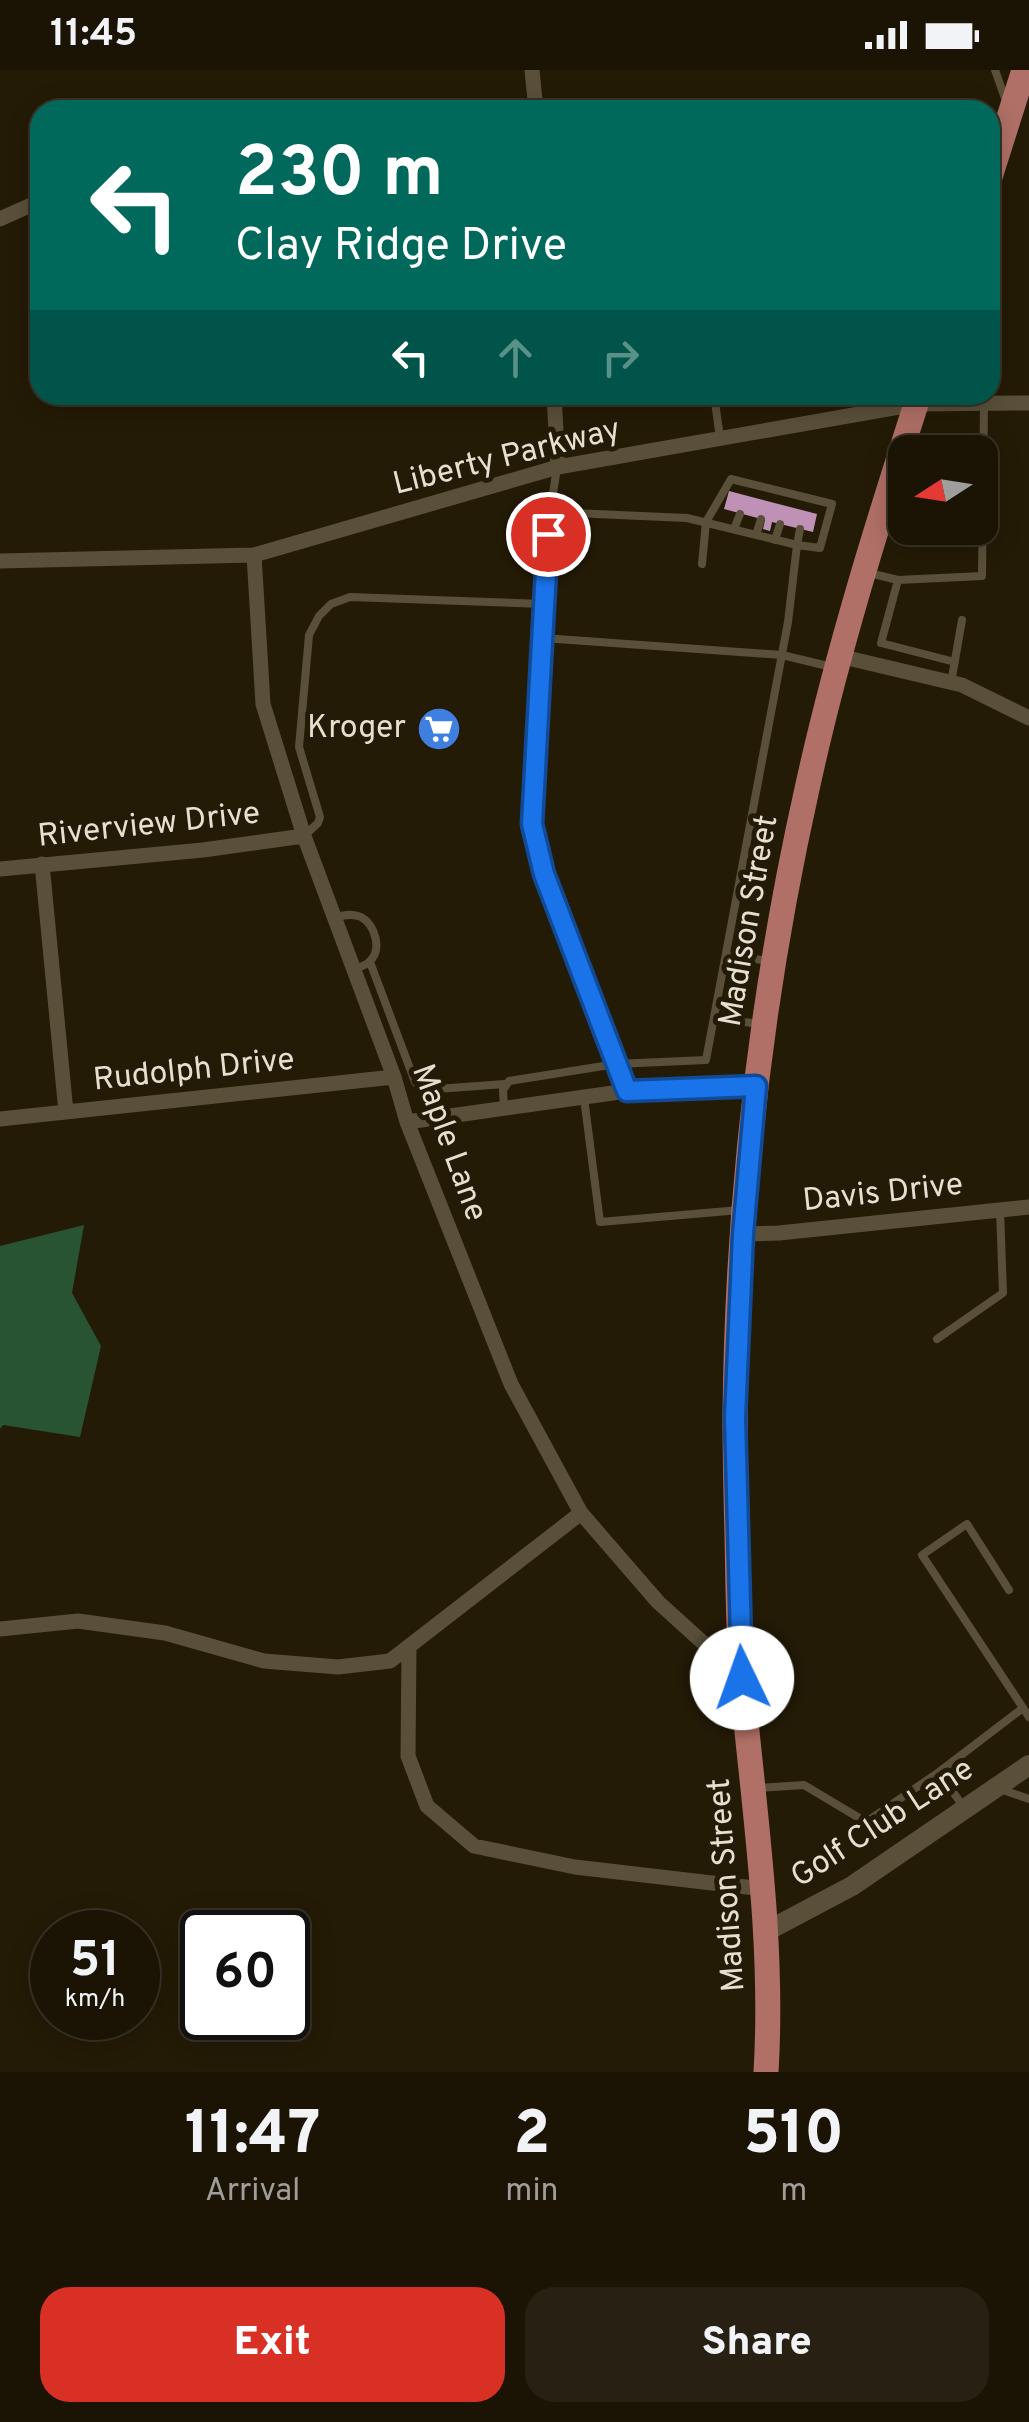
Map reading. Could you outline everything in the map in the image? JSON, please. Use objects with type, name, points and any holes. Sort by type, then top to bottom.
[{"type":"main road","points":[[1000,146],[1024,70]]},
{"type":"main road","name":"Madison Street","points":[[766,2072],[770,2014],[767,1930],[742,1678],[735,1418],[744,1222],[756,1086],[774,962],[806,792],[838,662],[916,405]]},
{"type":"street","points":[[532,70],[535,100]]},
{"type":"street","points":[[0,219],[30,206]]},
{"type":"street","name":"Liberty Parkway","points":[[1000,403],[1029,403]]},
{"type":"street","points":[[555,405],[558,466]]},
{"type":"street","name":"Liberty Parkway","points":[[0,561],[254,555],[558,466],[888,405]]},
{"type":"street","name":"Maple Lane","points":[[254,555],[262,704],[304,836],[408,1122],[511,1384],[582,1513],[658,1602],[742,1678]]},
{"type":"street","points":[[838,662],[886,667],[962,686],[1029,718]]},
{"type":"street","name":"Riverview Drive","points":[[0,869],[304,836]]},
{"type":"street","points":[[42,864],[66,1112]]},
{"type":"street","name":"Rudolph Drive","points":[[0,1119],[394,1077]]},
{"type":"street","points":[[408,1122],[627,1091],[756,1086]]},
{"type":"street","name":"Davis Drive","points":[[744,1222],[779,1233],[1029,1206]]},
{"type":"street","points":[[0,1629],[78,1620],[164,1634],[264,1661],[338,1667],[390,1660],[582,1513]]},
{"type":"street","points":[[408,1646],[408,1756],[427,1806],[474,1846],[574,1867],[764,1889]]},
{"type":"street","name":"Golf Club Lane","points":[[767,1930],[852,1886],[1029,1765]]},
{"type":"lane","points":[[995,70],[1010,115]]},
{"type":"lane","points":[[715,405],[720,438]]},
{"type":"lane","points":[[864,572],[898,580],[982,576],[984,405]]},
{"type":"lane","points":[[558,466],[550,512],[532,824],[544,874],[627,1091]]},
{"type":"lane","points":[[550,512],[686,518],[706,522],[797,545],[820,548],[832,504],[731,479],[706,522],[702,564]]},
{"type":"lane","points":[[747,496],[752,484]]},
{"type":"lane","points":[[768,501],[772,488]]},
{"type":"lane","points":[[785,506],[790,493]]},
{"type":"lane","points":[[805,511],[808,498]]},
{"type":"lane","points":[[734,529],[740,514]]},
{"type":"lane","points":[[756,535],[761,519]]},
{"type":"lane","points":[[775,540],[780,524]]},
{"type":"lane","points":[[370,962],[415,1082],[423,1090],[505,1084],[616,1064],[706,1060],[782,656],[800,529]]},
{"type":"lane","points":[[898,580],[881,644],[955,662]]},
{"type":"lane","points":[[304,836],[320,816],[300,747],[308,635],[331,604],[350,597],[546,604]]},
{"type":"lane","points":[[951,683],[962,620]]},
{"type":"lane","points":[[543,638],[838,662]]},
{"type":"lane","points":[[886,667],[892,646]]},
{"type":"lane","points":[[334,917],[359,916],[370,925],[376,951],[370,962],[354,969]]},
{"type":"lane","points":[[726,955],[774,962]]},
{"type":"lane","points":[[714,1018],[764,1024]]},
{"type":"lane","points":[[504,1108],[505,1084]]},
{"type":"lane","points":[[584,1097],[600,1222],[744,1222]]},
{"type":"lane","points":[[937,1339],[1003,1293],[1000,1210]]},
{"type":"lane","points":[[1009,1590],[967,1524],[922,1555],[1029,1718]]},
{"type":"lane","points":[[754,1789],[804,1785],[866,1822],[1024,1708]]},
{"type":"lane","points":[[939,1772],[964,1809]]},
{"type":"lane","points":[[995,1788],[1029,1799]]},
{"type":"green space","points":[[84,1225],[72,1293],[101,1346],[80,1437],[3,1425],[0,1429],[0,1246]]},
{"type":"building","points":[[729,491],[817,514],[813,532],[772,522],[770,531],[763,529],[765,520],[724,509]]},
{"type":"place","name":"Kroger","points":[[439,729]]},
{"type":"route","points":[[548,534],[532,824],[544,874],[627,1091],[756,1086],[743,1234],[735,1418],[742,1678]]}]
